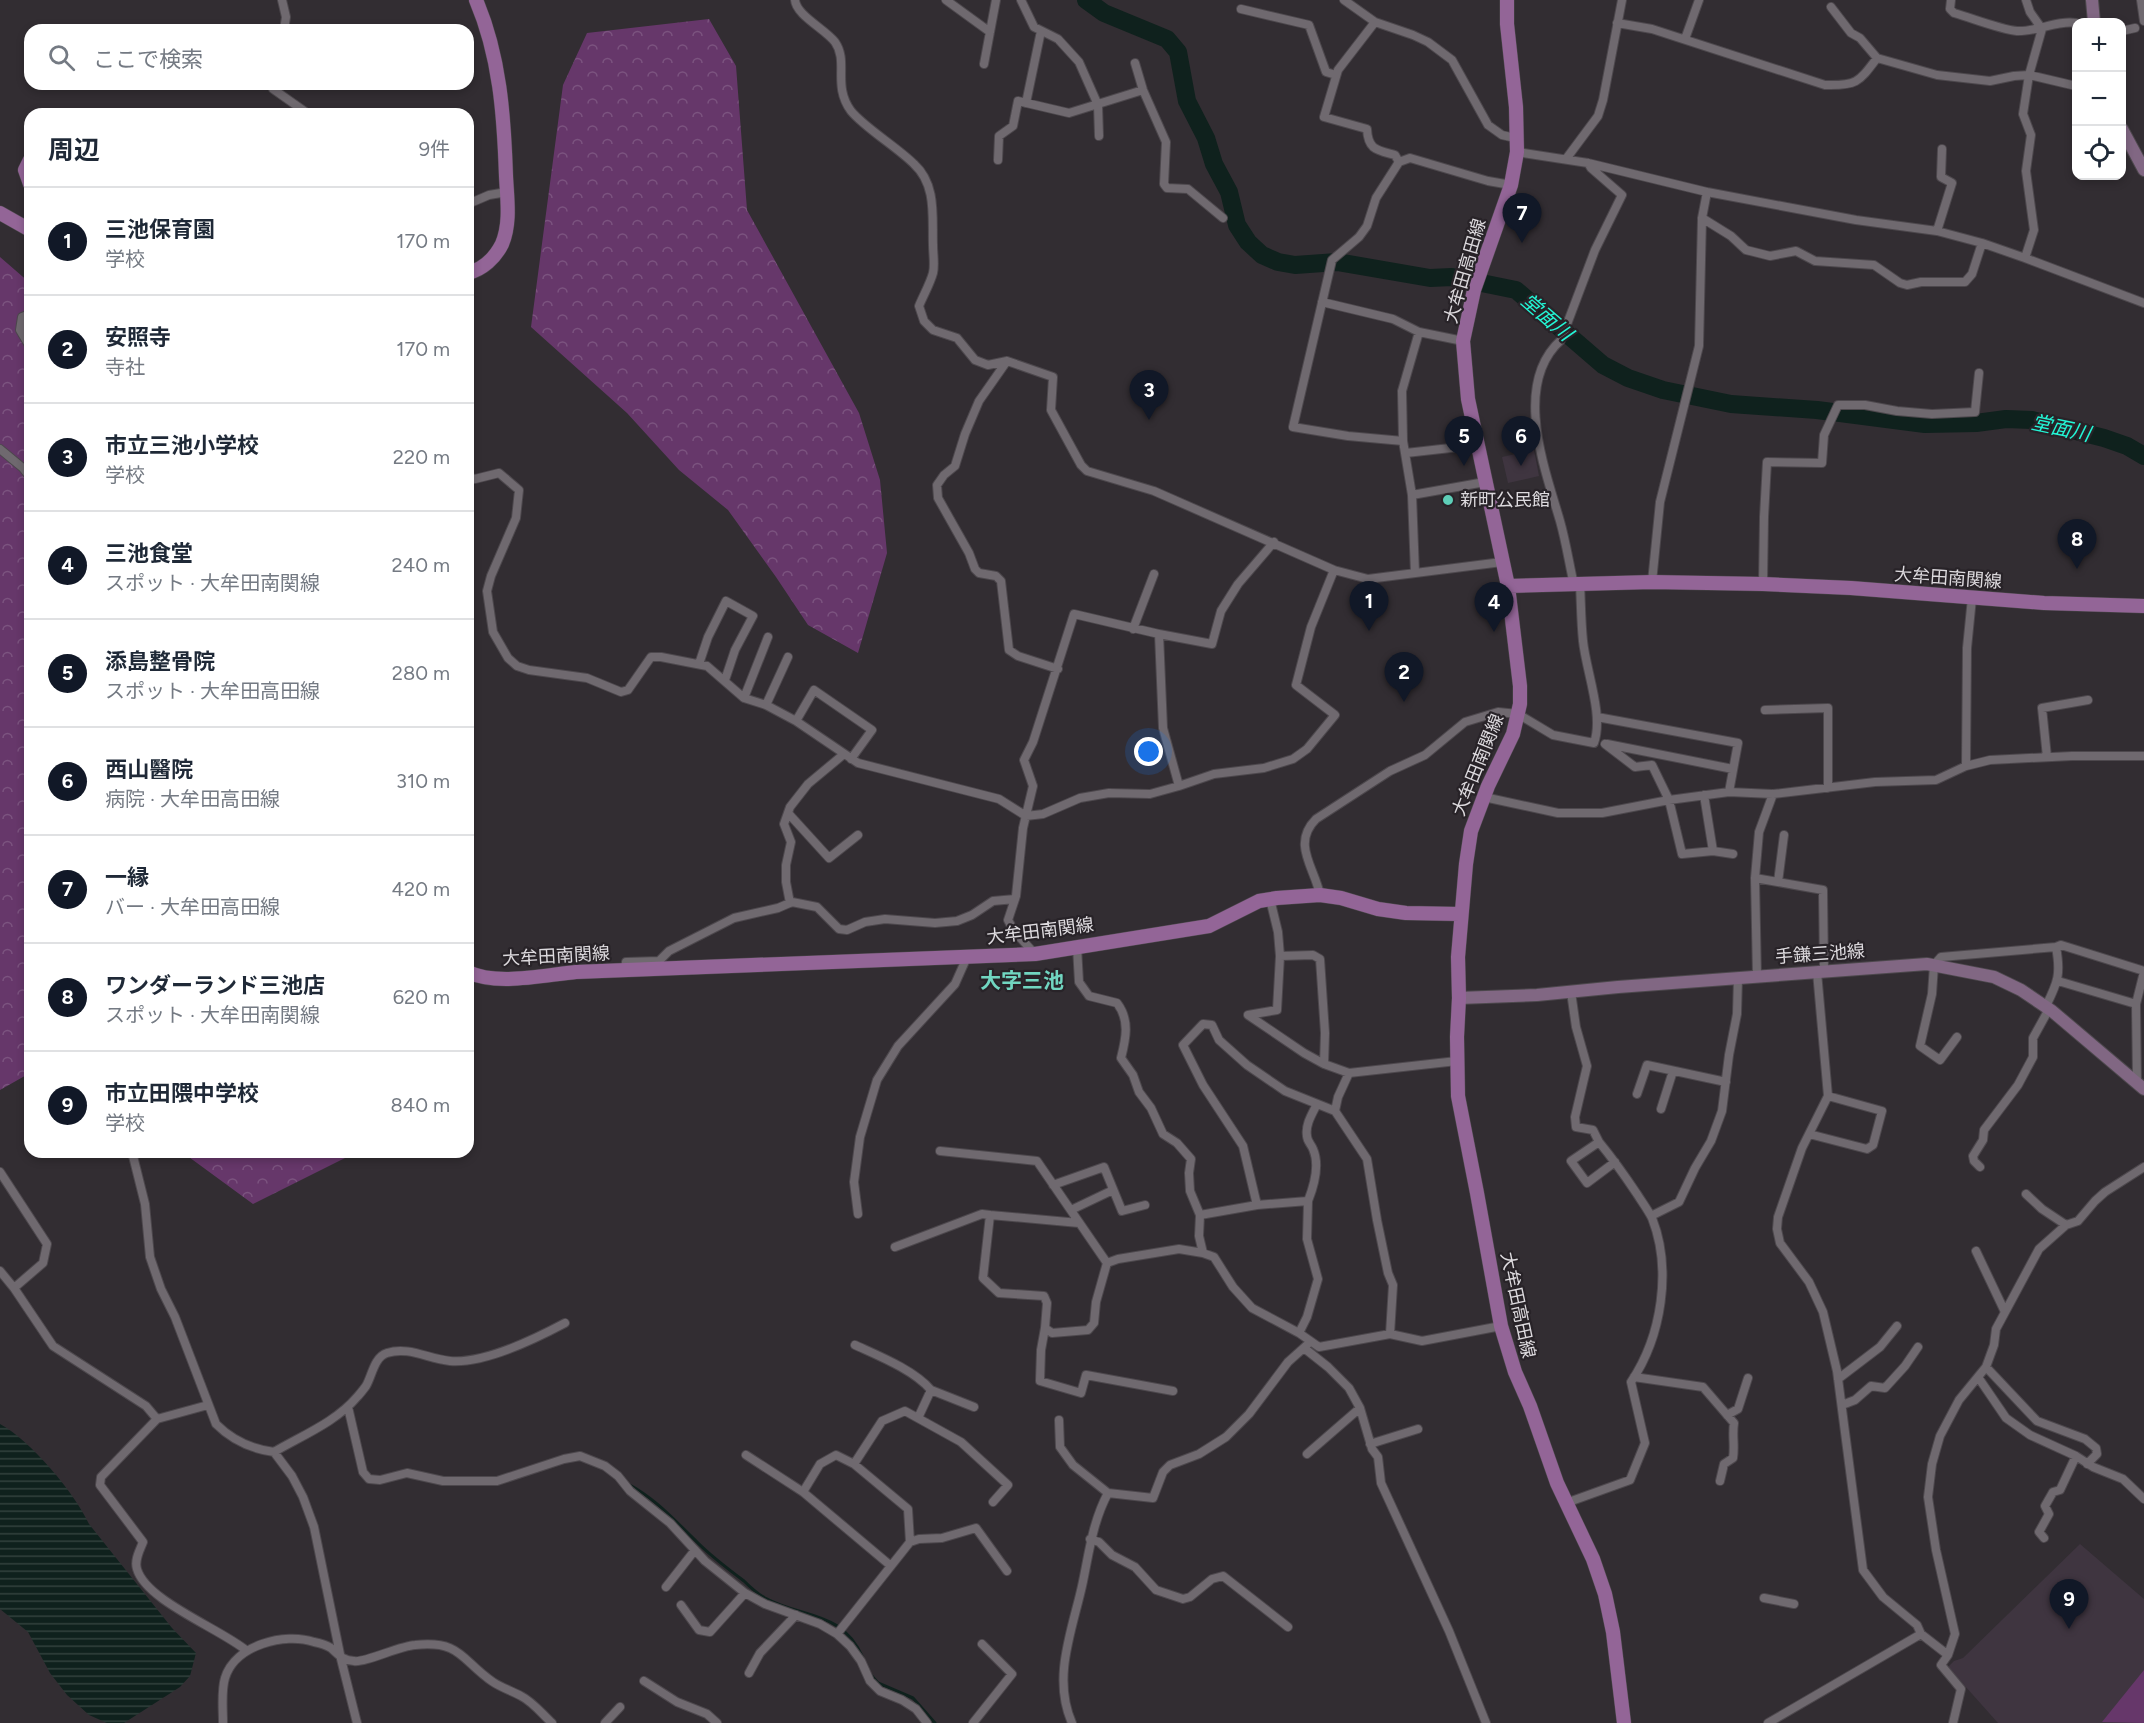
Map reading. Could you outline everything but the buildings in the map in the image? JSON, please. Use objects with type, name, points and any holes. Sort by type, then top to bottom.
[{"type":"main road","points":[[474,272],[490,262],[501,246],[506,231],[507,192],[504,115],[497,66],[476,0]]},
{"type":"main road","name":"大牟田高田線","points":[[1507,0],[1507,24],[1516,107],[1516,145],[1511,185],[1479,273],[1463,341],[1468,399],[1508,586]]},
{"type":"main road","points":[[2092,0],[2094,18]]},
{"type":"main road","points":[[2126,138],[2144,170]]},
{"type":"main road","points":[[0,213],[24,227]]},
{"type":"main road","name":"大牟田南関線","points":[[474,974],[502,978],[625,970],[1035,954],[1209,926],[1259,902],[1320,895],[1406,913],[1460,914],[1471,831],[1513,734],[1518,714],[1520,686],[1508,586],[1652,582],[1764,584],[1972,598],[2144,606]]},
{"type":"main road","name":"大牟田高田線","points":[[1460,914],[1458,1096],[1478,1193],[1501,1326],[1515,1372],[1530,1406],[1557,1483],[1593,1559],[1605,1594],[1613,1632],[1624,1723]]},
{"type":"main road","name":"手鎌三池線","points":[[1460,998],[1537,995],[1820,971],[1934,965],[1994,977],[2021,990],[2048,1008],[2141,1086]]},
{"type":"street","points":[[282,0],[286,17],[285,24]]},
{"type":"street","points":[[795,0],[798,9],[833,40],[840,52],[840,83],[843,97],[853,112],[924,174],[932,196],[934,272],[919,306],[924,321],[933,330],[957,338],[975,360],[988,364],[1007,361],[1053,376],[1051,410],[1081,465],[1087,471],[1154,491],[1334,570],[1368,579],[1502,562]]},
{"type":"street","points":[[946,0],[990,32]]},
{"type":"street","points":[[984,64],[996,0]]},
{"type":"street","points":[[1021,0],[1034,27],[1058,39],[1079,62],[1098,105],[1100,136]]},
{"type":"street","points":[[1344,0],[1375,22],[1428,42],[1452,60],[1488,125],[1516,145],[1707,192],[1856,220],[1937,231],[1982,243],[2144,303]]},
{"type":"street","points":[[1566,159],[1598,116],[1609,77],[1622,0]]},
{"type":"street","points":[[1685,39],[1699,0]]},
{"type":"street","points":[[1952,0],[1950,9],[1954,14],[2017,31],[2042,29],[2072,22]]},
{"type":"street","points":[[2026,0],[2030,12],[2042,29]]},
{"type":"street","points":[[2141,0],[2144,21]]},
{"type":"street","points":[[1831,7],[1851,33],[1860,38],[1877,58],[1937,75],[1990,81],[2029,75],[2072,85]]},
{"type":"street","points":[[1241,9],[1309,25],[1326,72],[1336,75]]},
{"type":"street","points":[[1375,22],[1338,70],[1324,117],[1367,129],[1368,140],[1374,149],[1395,155],[1399,162]]},
{"type":"street","points":[[1617,23],[1652,29],[1825,85],[1839,86],[1860,81],[1877,58]]},
{"type":"street","points":[[2126,30],[2134,28]]},
{"type":"street","points":[[2025,258],[2034,230],[2026,171],[2031,135],[2023,114],[2029,75],[2042,29]]},
{"type":"street","points":[[1026,103],[1041,31]]},
{"type":"street","points":[[1135,63],[1143,90],[1166,142],[1164,184],[1167,188],[1188,189],[1223,218]]},
{"type":"street","points":[[273,90],[300,108]]},
{"type":"street","points":[[998,160],[999,136],[1013,126],[1018,101],[1069,113],[1143,90]]},
{"type":"street","points":[[1937,231],[1952,183],[1941,177],[1942,149]]},
{"type":"street","points":[[1403,441],[1348,436],[1293,427],[1332,260],[1359,237],[1367,226],[1376,198],[1399,162],[1410,158],[1488,181],[1511,185]]},
{"type":"street","points":[[1588,163],[1622,195],[1595,250],[1561,340],[1553,347],[1542,368],[1537,384],[1536,429],[1577,585],[1583,641],[1597,717],[1598,732],[1594,743]]},
{"type":"street","points":[[474,201],[489,195],[507,192]]},
{"type":"street","points":[[1652,582],[1660,502],[1699,346],[1702,218],[1707,192]]},
{"type":"street","points":[[1702,218],[1731,236],[1746,250],[1770,256],[1796,251],[1815,261],[1874,265],[1900,283],[1907,285],[1921,282],[1965,282],[1972,274],[1982,243]]},
{"type":"street","points":[[1322,302],[1393,320],[1419,332],[1463,341]]},
{"type":"street","points":[[24,316],[20,330],[24,337]]},
{"type":"street","points":[[1414,573],[1412,495],[1403,441],[1402,391],[1419,332]]},
{"type":"street","points":[[1007,361],[979,401],[955,466],[937,485],[938,498],[969,553],[975,569],[979,573],[996,576],[1001,581],[1009,650],[1018,656],[1058,669]]},
{"type":"street","points":[[1764,584],[1767,462],[1822,463],[1824,435],[1838,405],[1865,405],[1932,414],[1975,412],[1979,373]]},
{"type":"street","points":[[1406,453],[1477,445]]},
{"type":"street","points":[[0,449],[24,469]]},
{"type":"street","points":[[474,479],[499,473],[519,490],[516,518],[491,576],[487,591],[493,632],[508,658],[517,666],[529,670],[587,678],[621,692],[628,690],[651,657],[707,666],[744,698],[766,705],[796,721],[858,763],[999,799],[1026,816],[1042,814],[1080,798],[1109,793],[1150,794],[1215,774],[1264,768],[1293,759],[1307,749],[1335,715],[1296,685],[1311,627],[1334,570]]},
{"type":"street","points":[[1412,495],[1485,482]]},
{"type":"street","points":[[1035,954],[1014,931],[1008,920],[1015,899],[1023,828],[1033,786],[1024,760],[1033,742],[1058,669],[1074,614],[1133,629],[1212,644],[1221,611],[1238,584],[1274,542]]},
{"type":"street","points":[[1133,629],[1154,574]]},
{"type":"street","points":[[1966,766],[1967,648],[1972,598]]},
{"type":"street","points":[[699,664],[708,637],[726,601],[753,616],[735,650],[725,680]]},
{"type":"street","points":[[1159,634],[1163,728],[1179,786]]},
{"type":"street","points":[[744,698],[768,637]]},
{"type":"street","points":[[766,705],[788,657]]},
{"type":"street","points":[[790,903],[786,865],[791,842],[784,824],[788,813],[796,798],[808,784],[848,757],[872,730],[814,690],[796,721]]},
{"type":"street","points":[[2047,757],[2042,708],[2088,700]]},
{"type":"street","points":[[1766,710],[1828,708],[1828,788]]},
{"type":"street","points":[[1320,895],[1317,880],[1307,860],[1304,843],[1308,827],[1316,819],[1390,771],[1425,755],[1465,722],[1498,712],[1518,714],[1553,735],[1732,769]]},
{"type":"street","points":[[1597,717],[1738,743],[1729,792]]},
{"type":"street","points":[[1605,744],[1635,767],[1652,765],[1669,800],[1682,854],[1713,851],[1733,854]]},
{"type":"street","points":[[1484,797],[1558,813],[1602,813],[1669,800],[1729,792],[1773,794],[1902,780],[1936,780],[1966,766],[1990,760],[2144,756]]},
{"type":"street","points":[[1757,977],[1755,878],[1759,832],[1773,794]]},
{"type":"street","points":[[1704,795],[1713,851]]},
{"type":"street","points":[[788,813],[829,858],[858,835]]},
{"type":"street","points":[[1778,882],[1784,835]]},
{"type":"street","points":[[1755,878],[1823,890],[1820,971],[1828,1096],[1809,1134],[1778,1217],[1777,1229],[1780,1243],[1809,1282],[1823,1312],[1838,1379],[1863,1570],[1883,1598],[1917,1625],[1921,1634],[1948,1656]]},
{"type":"street","points":[[625,970],[626,962],[659,961],[669,951],[734,918],[790,903],[803,903],[817,907],[838,929],[847,930],[866,922],[885,919],[935,923],[957,921],[972,915],[993,901],[1015,899]]},
{"type":"street","points":[[1270,899],[1278,932],[1280,956],[1277,1010],[1248,1015],[1304,1053],[1324,1064],[1349,1073],[1457,1061]]},
{"type":"street","points":[[1957,1037],[1940,1060],[1920,1046],[1932,993],[1934,965],[1941,957],[2061,945],[2144,971],[2136,1004],[2141,1086]]},
{"type":"street","points":[[1077,947],[1079,982],[1089,996],[1117,1003],[1123,1011],[1128,1033],[1121,1058],[1133,1075],[1139,1092],[1151,1108],[1163,1134],[1177,1143],[1191,1159],[1190,1191],[1200,1215],[1199,1236],[1203,1253]]},
{"type":"street","points":[[1980,1167],[1974,1161],[1973,1156],[1983,1140],[1984,1130],[2018,1085],[2033,1057],[2033,1038],[2058,981],[2059,967],[2056,947]]},
{"type":"street","points":[[1280,956],[1313,955],[1320,959],[1321,994],[1326,1033],[1324,1064]]},
{"type":"street","points":[[858,1214],[855,1182],[860,1137],[877,1080],[898,1046],[956,984],[967,957]]},
{"type":"street","points":[[1651,1216],[1679,1202],[1711,1141],[1722,1111],[1737,1014],[1738,978]]},
{"type":"street","points":[[2058,981],[2136,1004]]},
{"type":"street","points":[[1566,1503],[1630,1479],[1645,1443],[1631,1382],[1642,1365],[1661,1301],[1661,1260],[1658,1237],[1651,1216],[1593,1130],[1576,1127],[1575,1117],[1587,1066],[1575,1027],[1571,992]]},
{"type":"street","points":[[1257,1205],[1243,1146],[1203,1085],[1183,1045],[1203,1024],[1212,1025],[1219,1040],[1247,1065],[1285,1091],[1335,1110],[1367,1159],[1377,1220],[1388,1273],[1393,1285],[1390,1334]]},
{"type":"street","points":[[1637,1094],[1647,1065],[1726,1082]]},
{"type":"street","points":[[1661,1109],[1673,1071]]},
{"type":"street","points":[[1335,1110],[1349,1073]]},
{"type":"street","points":[[1809,1134],[1867,1149],[1873,1145],[1882,1111],[1828,1096]]},
{"type":"street","points":[[1299,1334],[1307,1317],[1318,1279],[1307,1239],[1308,1201],[1315,1178],[1315,1159],[1314,1149],[1306,1138],[1307,1126],[1317,1104]]},
{"type":"street","points":[[1599,1142],[1571,1161],[1587,1183],[1616,1162]]},
{"type":"street","points":[[940,1151],[1037,1161],[1107,1263]]},
{"type":"street","points":[[134,1158],[145,1204],[150,1257],[161,1289],[176,1317],[216,1424],[229,1437],[259,1450],[274,1452],[348,1407],[365,1387],[376,1362],[385,1353],[401,1351],[418,1353],[450,1361],[472,1359],[522,1346],[565,1323]]},
{"type":"street","points":[[1053,1185],[1104,1167],[1122,1211],[1145,1205]]},
{"type":"street","points":[[1953,1723],[1961,1689],[1941,1665],[1948,1656],[1955,1634],[1928,1497],[1932,1464],[1940,1436],[1959,1400],[1986,1367],[1994,1345],[1995,1329],[2039,1249],[2066,1225],[2078,1221],[2095,1201],[2144,1167]]},
{"type":"street","points":[[0,1172],[47,1244],[43,1263],[14,1288]]},
{"type":"street","points":[[1071,1210],[1113,1190]]},
{"type":"street","points":[[2026,1194],[2042,1209],[2066,1225]]},
{"type":"street","points":[[1200,1215],[1257,1205],[1308,1201]]},
{"type":"street","points":[[895,1247],[982,1214],[1079,1223]]},
{"type":"street","points":[[990,1215],[983,1278],[999,1293],[1044,1296],[1047,1303],[1040,1381],[1081,1393],[1086,1375],[1173,1391]]},
{"type":"street","points":[[1107,1263],[1118,1259],[1179,1249],[1215,1257],[1233,1287],[1252,1308],[1299,1334],[1349,1388],[1360,1408],[1370,1444],[1378,1457],[1381,1483],[1449,1631],[1486,1723]]},
{"type":"street","points":[[1976,1251],[2005,1312]]},
{"type":"street","points":[[1045,1328],[1052,1333],[1088,1330],[1094,1323],[1096,1302],[1107,1263]]},
{"type":"street","points":[[0,1271],[53,1346],[146,1406],[157,1419]]},
{"type":"street","points":[[1307,1345],[1319,1347],[1390,1334],[1422,1341],[1501,1326]]},
{"type":"street","points":[[1838,1379],[1880,1347],[1897,1326]]},
{"type":"street","points":[[855,1345],[894,1364],[927,1384],[931,1390],[975,1407]]},
{"type":"street","points":[[1059,1420],[1060,1447],[1073,1465],[1108,1492],[1153,1498],[1163,1472],[1170,1465],[1199,1454],[1226,1437],[1249,1414],[1288,1362],[1307,1345]]},
{"type":"street","points":[[1842,1405],[1855,1400],[1871,1386],[1885,1388],[1918,1347]]},
{"type":"street","points":[[1986,1367],[2037,1422],[2085,1439],[2096,1448],[2097,1454],[2087,1464]]},
{"type":"street","points":[[1634,1377],[1703,1387],[1734,1423],[1733,1458],[1724,1464],[1720,1481]]},
{"type":"street","points":[[1978,1377],[2007,1418],[2030,1435],[2076,1456],[2087,1464],[2123,1479],[2144,1498]]},
{"type":"street","points":[[1726,1414],[1738,1409],[1748,1378]]},
{"type":"street","points":[[918,1418],[931,1390]]},
{"type":"street","points":[[208,1405],[157,1419],[101,1477],[100,1485],[143,1542],[136,1561],[136,1568],[142,1581],[154,1592],[211,1629],[235,1641],[247,1651]]},
{"type":"street","points":[[348,1407],[363,1473],[369,1479],[386,1479],[407,1473],[443,1481],[497,1482],[564,1459],[580,1456],[605,1466],[745,1593],[765,1604],[820,1624],[837,1634],[850,1646],[861,1661],[870,1681],[880,1691],[916,1709],[927,1723]]},
{"type":"street","points":[[1307,1454],[1360,1408]]},
{"type":"street","points":[[854,1464],[882,1421],[905,1411],[962,1442],[1008,1485],[993,1502]]},
{"type":"street","points":[[1370,1444],[1418,1429]]},
{"type":"street","points":[[274,1452],[292,1476],[314,1527],[341,1659],[357,1723]]},
{"type":"street","points":[[746,1455],[802,1492],[891,1566]]},
{"type":"street","points":[[802,1492],[820,1464],[836,1455],[854,1464],[908,1509],[910,1542]]},
{"type":"street","points":[[2044,1538],[2039,1532],[2049,1514],[2045,1506],[2053,1492],[2060,1490],[2076,1456]]},
{"type":"street","points":[[1072,1723],[1064,1693],[1063,1671],[1067,1642],[1086,1567],[1090,1539],[1099,1510],[1108,1492]]},
{"type":"street","points":[[837,1634],[910,1542],[919,1539],[942,1538],[976,1528],[1007,1571]]},
{"type":"street","points":[[1090,1539],[1099,1542],[1112,1554],[1135,1567],[1156,1590],[1183,1599],[1190,1597],[1212,1579],[1223,1576],[1288,1627]]},
{"type":"street","points":[[666,1587],[695,1550]]},
{"type":"street","points":[[681,1605],[699,1630],[710,1632],[745,1593]]},
{"type":"street","points":[[1764,1598],[1794,1604]]},
{"type":"street","points":[[749,1673],[760,1653],[796,1615]]},
{"type":"street","points":[[1768,1723],[1921,1634]]},
{"type":"street","points":[[223,1723],[225,1677],[236,1660],[261,1644],[287,1637],[300,1638],[330,1647],[341,1659],[357,1662],[412,1645],[433,1644],[452,1648],[490,1680],[523,1696],[552,1723]]},
{"type":"street","points":[[973,1723],[1012,1674],[982,1644]]},
{"type":"street","points":[[644,1682],[677,1702],[707,1714],[717,1723]]},
{"type":"street","points":[[605,1723],[620,1707]]},
{"type":"street","points":[[536,1723],[542,1713]]},
{"type":"shaded area","points":[[1534,450],[1539,476],[1508,483],[1502,457]]},
{"type":"shaded area","points":[[0,1424],[25,1442],[50,1468],[73,1497],[89,1524],[172,1628],[196,1653],[190,1676],[180,1687],[124,1723],[107,1723],[89,1715],[67,1695],[50,1673],[28,1632],[0,1609]]},
{"type":"shaded area","points":[[2080,1544],[2144,1599],[2144,1723],[1998,1723],[1948,1667],[1954,1661],[1963,1658]]},
{"type":"green space","points":[[709,19],[736,66],[747,210],[859,413],[880,480],[887,553],[858,653],[808,625],[728,510],[679,470],[627,413],[531,327],[563,85],[587,33]]},
{"type":"green space","points":[[0,257],[24,278],[24,1076],[0,1090]]},
{"type":"green space","points":[[190,1158],[345,1158],[253,1204]]},
{"type":"green space","points":[[2144,1670],[2144,1723],[2102,1722]]},
{"type":"waterway","name":"堂面川","points":[[1086,0],[1104,13],[1167,39],[1178,52],[1187,101],[1206,138],[1214,164],[1229,192],[1237,225],[1248,242],[1262,255],[1278,262],[1295,265],[1337,262],[1430,278],[1452,277],[1516,290],[1603,365],[1628,378],[1663,390],[1731,404],[1817,410],[1925,424],[1976,423],[2006,419],[2032,420],[2104,438],[2127,446],[2144,456]]},
{"type":"waterway","points":[[628,1484],[656,1503],[709,1553],[765,1598],[833,1623],[844,1631],[863,1658]]},
{"type":"waterway","points":[[871,1675],[878,1683],[913,1698],[935,1723]]},
{"type":"place","name":"一縁","points":[[1522,243]]},
{"type":"place","name":"市立三池小学校","points":[[1149,420]]},
{"type":"place","name":"添島整骨院","points":[[1464,466]]},
{"type":"place","name":"西山醫院","points":[[1521,466]]},
{"type":"place","name":"新町公民館","points":[[1448,500]]},
{"type":"place","name":"ワンダーランド三池店","points":[[2077,569]]},
{"type":"place","name":"三池保育園","points":[[1369,631]]},
{"type":"place","name":"三池食堂","points":[[1494,632]]},
{"type":"place","name":"安照寺","points":[[1404,702]]},
{"type":"place","name":"市立田隈中学校","points":[[2069,1629]]},
{"type":"district","name":"大字三池","points":[[1022,981]]}]
